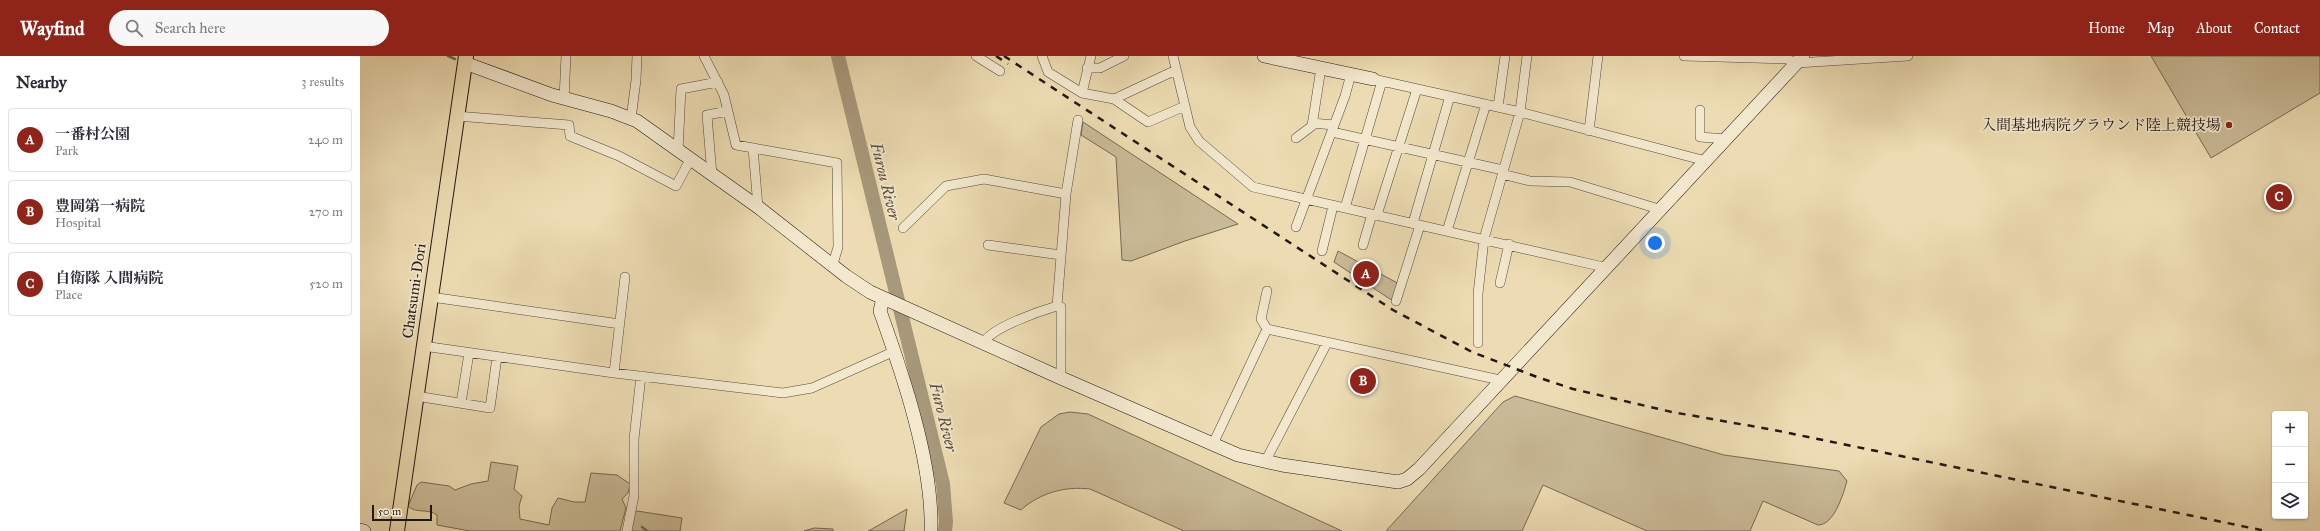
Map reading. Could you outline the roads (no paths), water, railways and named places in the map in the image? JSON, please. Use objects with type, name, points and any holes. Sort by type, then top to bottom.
[{"type":"main road","name":"Chatsumi-Dori","points":[[399,531],[423,346],[465,60]]},
{"type":"street","points":[[564,99],[566,56]]},
{"type":"street","points":[[631,119],[636,80],[637,56]]},
{"type":"street","points":[[704,56],[724,95],[736,145],[837,163],[838,247],[833,264]]},
{"type":"street","points":[[976,56],[1000,71]]},
{"type":"street","points":[[1042,56],[1048,72],[1082,93],[1114,99],[1148,122],[1185,106]]},
{"type":"street","points":[[1082,93],[1091,56]]},
{"type":"street","points":[[1088,68],[1100,68],[1124,56]]},
{"type":"street","points":[[1173,56],[1190,127],[1199,141],[1252,187],[1509,244],[1608,268]]},
{"type":"street","points":[[1264,56],[1520,112],[1706,161]]},
{"type":"street","points":[[1498,107],[1505,56]]},
{"type":"street","points":[[1478,343],[1478,294],[1484,239],[1520,112],[1527,56]]},
{"type":"street","points":[[1589,131],[1598,56]]},
{"type":"street","points":[[1684,56],[1787,59],[1908,56]]},
{"type":"street","points":[[465,60],[564,99],[611,111],[646,127],[690,160],[758,207],[858,284],[908,309],[1238,455],[1265,462],[1387,482],[1398,482],[1407,479],[1419,469],[1500,380],[1662,210],[1800,59]]},
{"type":"street","points":[[1296,138],[1312,126],[1320,68]]},
{"type":"street","points":[[1114,99],[1176,70]]},
{"type":"street","points":[[1296,227],[1333,128],[1350,74]]},
{"type":"street","points":[[1346,208],[1365,141],[1378,80]]},
{"type":"street","points":[[678,151],[680,89],[718,82]]},
{"type":"street","points":[[1363,245],[1375,215],[1417,89]]},
{"type":"street","points":[[1396,301],[1432,156],[1450,96]]},
{"type":"street","points":[[1447,231],[1486,104]]},
{"type":"street","points":[[1700,110],[1700,137],[1726,139]]},
{"type":"street","points":[[712,175],[707,115],[728,111]]},
{"type":"street","points":[[456,116],[569,125],[570,136],[619,156],[676,186],[690,160]]},
{"type":"street","points":[[1057,306],[1066,194],[1078,120]]},
{"type":"street","points":[[1312,123],[1333,128],[1365,141],[1468,163],[1530,181],[1570,182],[1662,210]]},
{"type":"street","points":[[753,148],[758,207]]},
{"type":"street","points":[[903,228],[946,186],[984,179],[1066,194]]},
{"type":"street","points":[[1322,251],[1334,206]]},
{"type":"street","points":[[1500,283],[1509,244]]},
{"type":"street","points":[[988,245],[1062,255]]},
{"type":"street","points":[[614,373],[625,277]]},
{"type":"street","points":[[1267,291],[1260,319],[1267,329],[1500,380]]},
{"type":"street","points":[[431,298],[620,324]]},
{"type":"street","points":[[886,299],[880,311],[895,351],[914,418],[930,488],[932,506],[931,531]]},
{"type":"street","points":[[984,342],[992,334],[1029,315],[1057,306]]},
{"type":"street","points":[[1057,306],[1061,307],[1061,378]]},
{"type":"street","points":[[1213,444],[1267,329]]},
{"type":"street","points":[[1265,462],[1327,343]]},
{"type":"street","points":[[423,346],[614,373],[783,393],[812,388],[895,351]]},
{"type":"street","points":[[461,403],[469,353]]},
{"type":"street","points":[[416,396],[490,408],[497,357]]},
{"type":"street","points":[[627,531],[634,496],[634,439],[641,376]]},
{"type":"street","points":[[360,530],[364,531]]},
{"type":"waterway","points":[[448,56],[455,59]]},
{"type":"waterway","name":"Furou River","points":[[838,56],[943,484],[946,522],[945,531]]},
{"type":"waterway","points":[[642,527],[647,531]]},
{"type":"railway","points":[[996,56],[1008,64]]},
{"type":"railway","points":[[1004,56],[1393,310],[1472,352],[1537,377],[1573,389],[1672,412],[1774,430],[2266,531]]},
{"type":"place","name":"入間基地病院グラウンド陸上競技場","points":[[2229,125]]},
{"type":"place","name":"自衛隊 入間病院","points":[[2279,197]]},
{"type":"place","name":"一番村公園","points":[[1366,274]]},
{"type":"place","name":"豊岡第一病院","points":[[1363,381]]},
{"type":"water label","name":"Furo River","points":[[944,417]]}]
